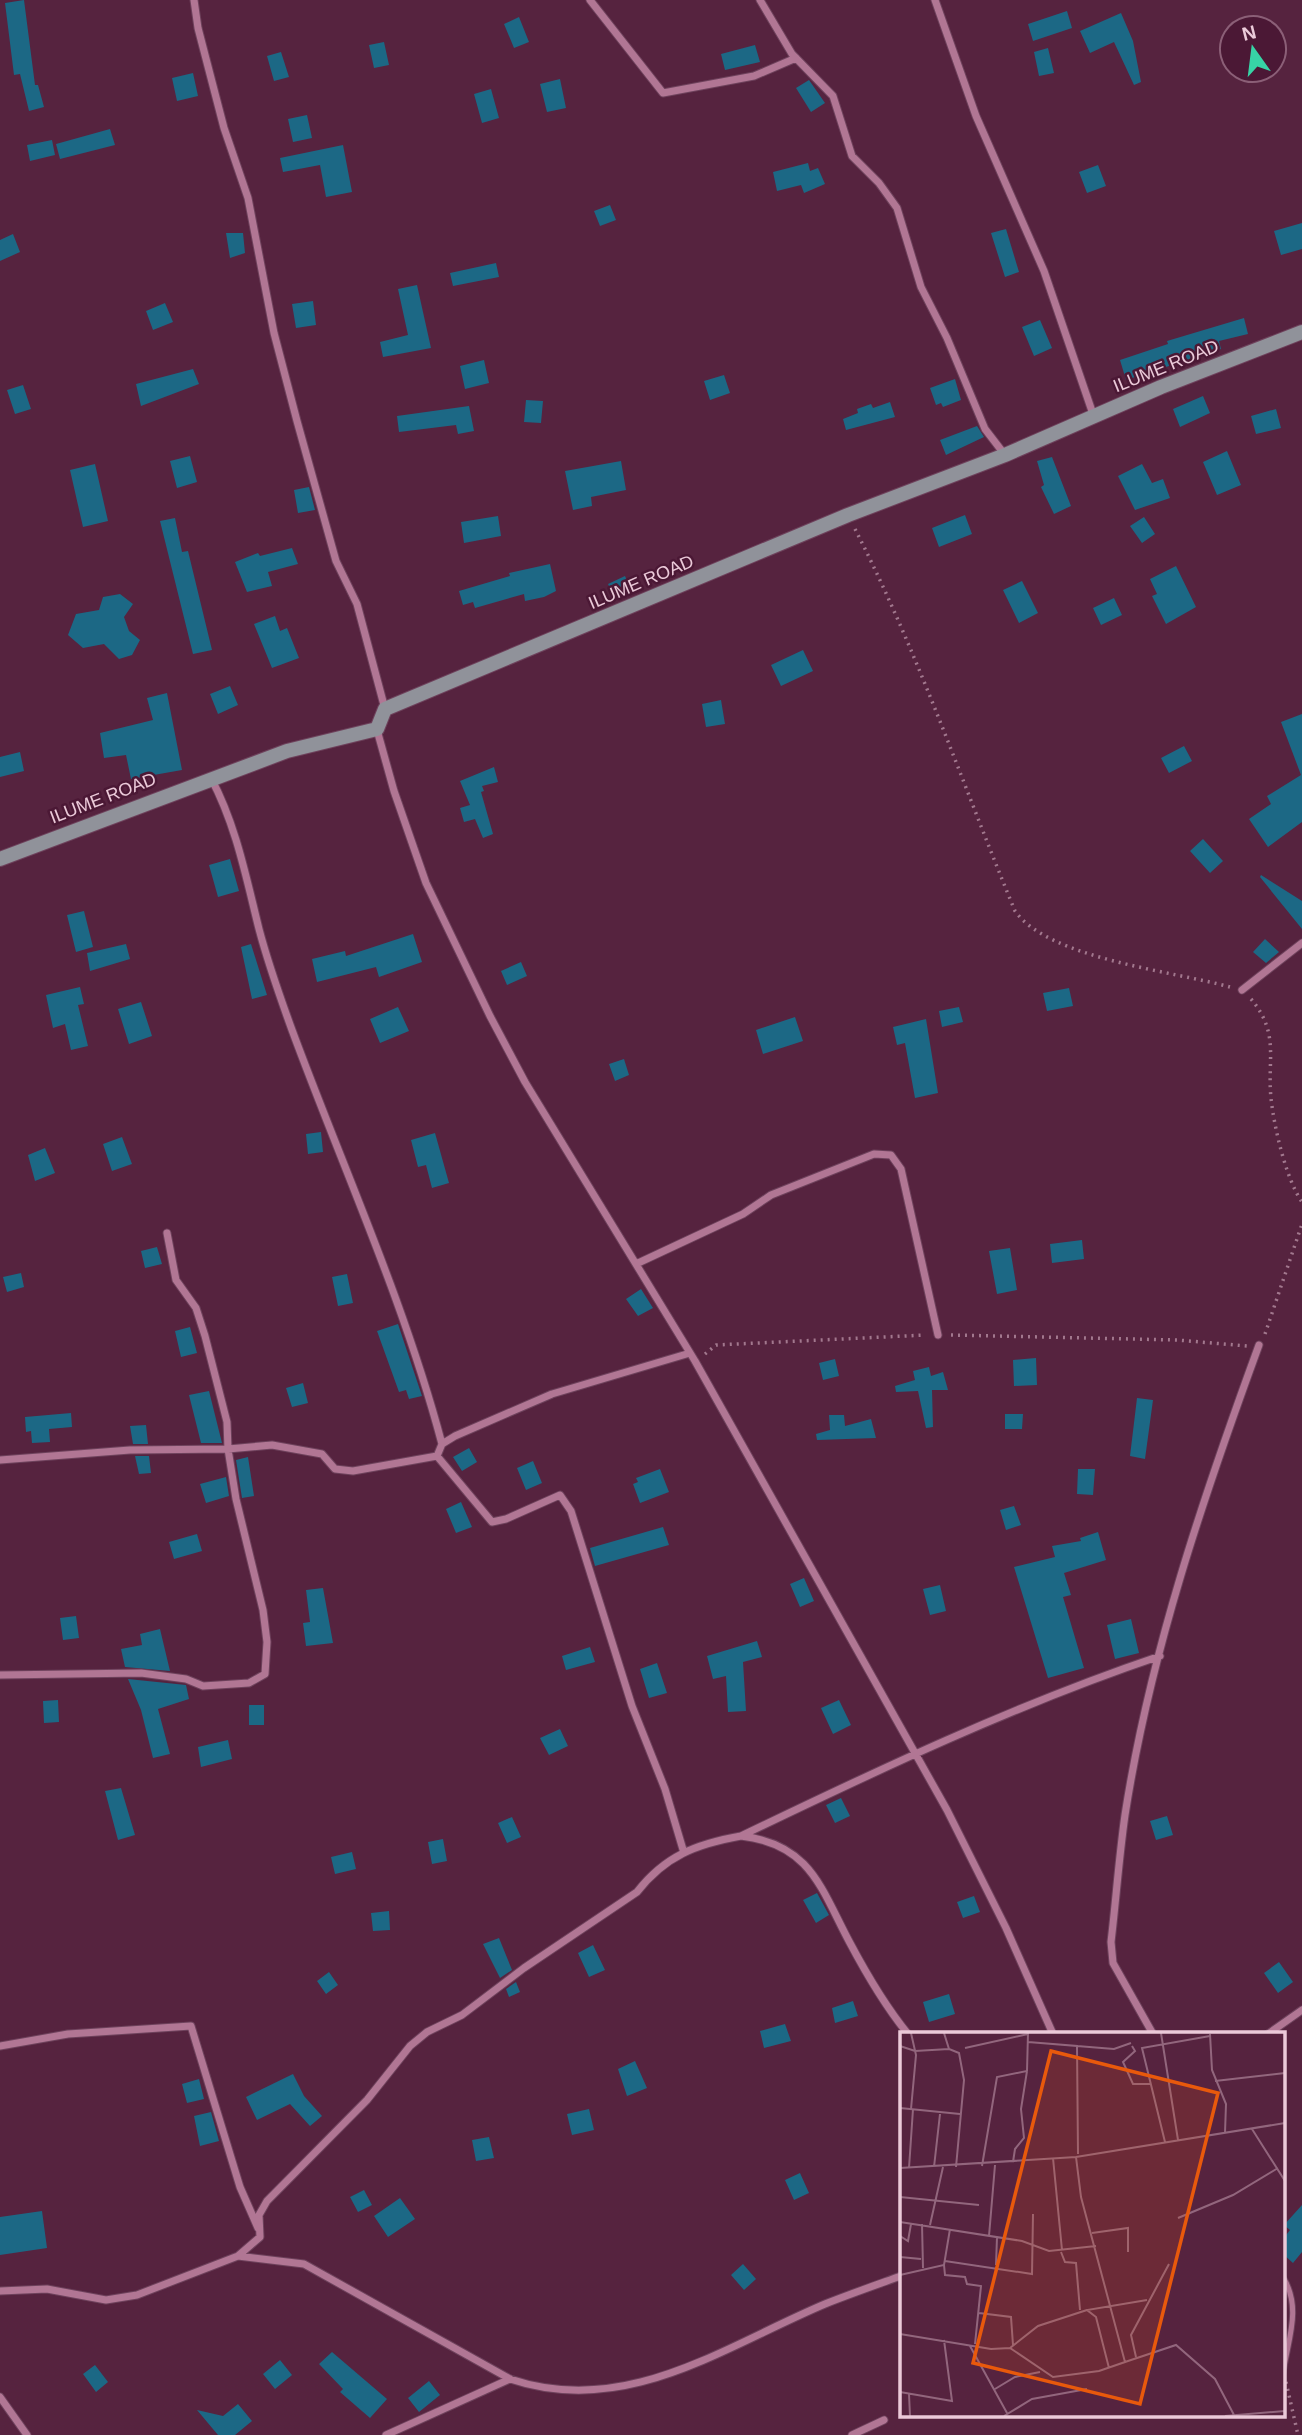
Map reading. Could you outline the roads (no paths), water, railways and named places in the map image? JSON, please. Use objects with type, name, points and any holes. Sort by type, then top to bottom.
[{"type":"street","points":[[194,0],[198,28],[224,128],[248,198],[274,334],[297,421],[336,561],[357,604],[385,709],[377,729],[394,791],[426,883],[490,1016],[526,1082],[690,1353],[915,1752],[1006,1928],[1052,2032]]},
{"type":"street","points":[[590,0],[663,93],[754,76],[796,58]]},
{"type":"street","points":[[760,0],[774,27],[796,58],[833,96],[852,156],[879,183],[897,208],[921,287],[947,338],[985,429],[1005,455]]},
{"type":"street","points":[[935,0],[976,116],[1044,271],[1094,417]]},
{"type":"street","name":"ILUME ROAD","points":[[385,709],[848,515],[1005,455],[1302,332]]},
{"type":"street","name":"ILUME ROAD","points":[[0,859],[211,777],[286,751],[377,729]]},
{"type":"street","points":[[211,777],[225,804],[291,1028],[394,1289],[421,1365],[442,1444],[437,1456]]},
{"type":"street","points":[[1242,990],[1302,943]]},
{"type":"street","points":[[636,1264],[743,1214],[771,1195],[874,1154],[891,1155],[901,1169],[938,1335]]},
{"type":"street","points":[[0,1675],[141,1673],[186,1679],[203,1686],[249,1683],[265,1674],[267,1642],[263,1610],[228,1449],[227,1422],[196,1308],[176,1280],[167,1233]]},
{"type":"street","points":[[1152,2032],[1113,1963],[1111,1942],[1125,1816],[1147,1701],[1208,1486],[1259,1345]]},
{"type":"street","points":[[442,1444],[552,1394],[690,1353]]},
{"type":"street","points":[[0,1460],[272,1445],[322,1454],[341,1472],[437,1456]]},
{"type":"street","points":[[437,1456],[492,1522],[560,1495],[571,1511],[632,1706],[665,1789],[684,1853]]},
{"type":"street","points":[[0,2291],[47,2289],[106,2300],[123,2298],[238,2256],[260,2236],[259,2215],[267,2201],[367,2100],[410,2046],[427,2032],[462,2015],[524,1968],[637,1892],[649,1875],[684,1853],[718,1840],[741,1836],[915,1752],[1067,1687],[1160,1656]]},
{"type":"street","points":[[741,1836],[759,1838],[777,1845],[798,1858],[816,1876],[886,2007],[906,2032]]},
{"type":"street","points":[[1271,2032],[1302,2010]]},
{"type":"street","points":[[0,2046],[68,2034],[191,2026],[240,2187],[260,2232]]},
{"type":"street","points":[[238,2256],[304,2264],[510,2379],[528,2385],[568,2390],[607,2390],[651,2382],[826,2304],[900,2276]]},
{"type":"street","points":[[386,2435],[510,2379]]},
{"type":"street","points":[[0,2398],[27,2435]]},
{"type":"street","points":[[852,2435],[884,2420]]},
{"type":"lane","points":[[1284,2279],[1295,2313],[1284,2368]]}]
